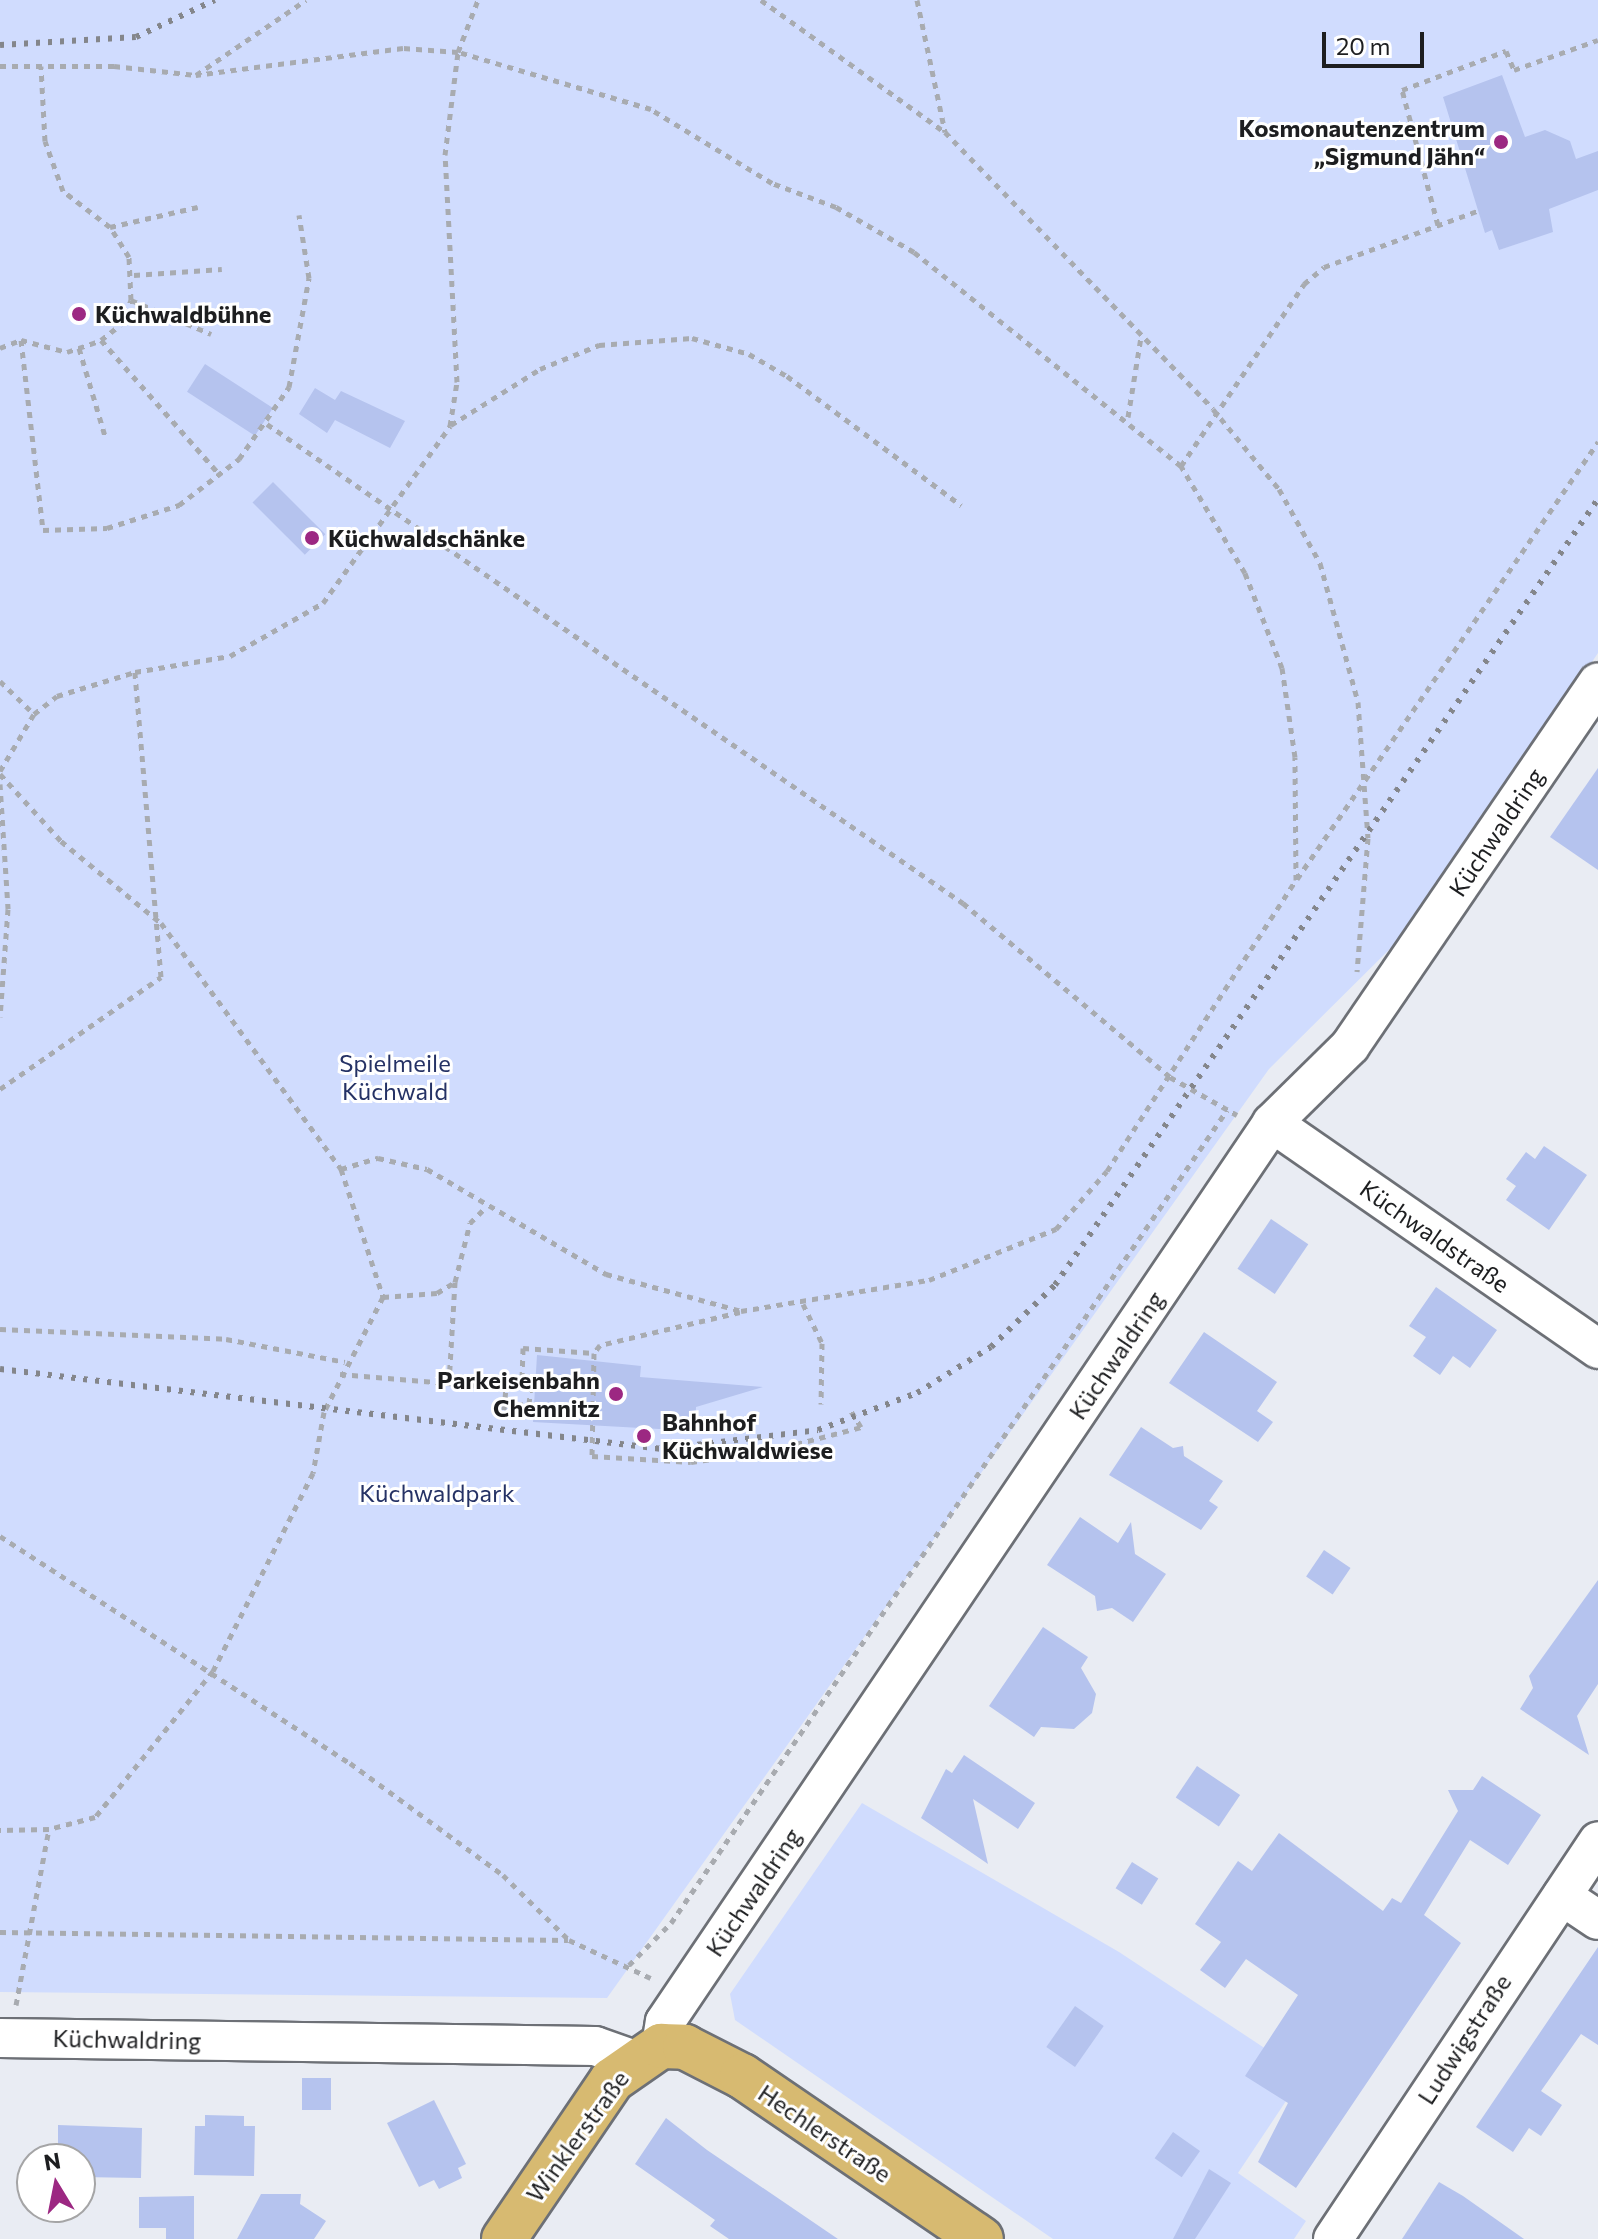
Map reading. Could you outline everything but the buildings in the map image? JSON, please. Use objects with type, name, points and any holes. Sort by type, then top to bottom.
[{"type":"main road","name":"Hechlerstraße","points":[[648,2053],[685,2047],[742,2076],[981,2239]]},
{"type":"main road","name":"Winklerstraße","points":[[504,2239],[612,2080],[648,2053]]},
{"type":"street","name":"Küchwaldring","points":[[6,2038],[595,2046],[648,2053],[665,2022],[1272,1123],[1350,1046],[1598,682]]},
{"type":"street","name":"Küchwaldstraße","points":[[1272,1123],[1598,1349]]},
{"type":"street","name":"Ludwigstraße","points":[[1333,2239],[1598,1841]]},
{"type":"street","points":[[1562,1896],[1598,1920]]},
{"type":"path","points":[[196,75],[306,0]]},
{"type":"path","points":[[0,1830],[49,1829],[95,1817],[213,1671],[313,1473],[324,1412],[345,1362],[383,1297],[341,1169],[161,923],[61,841],[0,773],[34,714],[57,696],[135,672],[230,656],[278,633],[323,603],[392,516],[450,426],[457,382],[445,155],[458,52],[478,0]]},
{"type":"path","points":[[761,0],[945,132],[1213,409],[1279,489],[1320,563],[1358,702],[1366,772],[1356,985]]},
{"type":"path","points":[[917,0],[945,132]]},
{"type":"path","points":[[1438,225],[1402,90],[1506,51],[1514,70],[1598,40]]},
{"type":"path","points":[[0,66],[196,75],[403,48],[458,52],[651,109],[772,183],[836,207],[914,252],[1128,417],[1181,466],[1245,573],[1282,668],[1295,757],[1296,880]]},
{"type":"path","points":[[0,348],[21,340],[40,349],[79,348],[101,340],[120,325],[131,300],[134,275],[110,227],[63,191],[45,141],[41,66]]},
{"type":"path","points":[[110,227],[198,207]]},
{"type":"path","points":[[1181,466],[1213,409],[1285,304],[1324,267],[1477,211]]},
{"type":"path","points":[[21,340],[43,530],[107,528],[179,505],[220,475],[267,424],[302,344],[309,278],[299,215]]},
{"type":"path","points":[[134,275],[222,269]]},
{"type":"path","points":[[131,300],[211,334]]},
{"type":"path","points":[[1128,417],[1141,337]]},
{"type":"path","points":[[450,426],[540,369],[599,345],[692,338],[749,354],[787,376],[961,505]]},
{"type":"path","points":[[101,340],[220,475]]},
{"type":"path","points":[[79,348],[105,436]]},
{"type":"path","points":[[267,424],[392,516],[963,903],[1170,1077],[1227,1110],[1272,1123]]},
{"type":"path","points":[[851,1411],[861,1427],[773,1450],[691,1462],[592,1456],[594,1353],[600,1345],[741,1311],[803,1304],[929,1280],[1056,1229],[1107,1171],[1366,772],[1598,442]]},
{"type":"path","points":[[0,1089],[161,977],[161,923],[135,672]]},
{"type":"path","points":[[0,681],[34,714]]},
{"type":"path","points":[[0,784],[8,909],[0,1017]]},
{"type":"path","points":[[629,1965],[671,1923],[1227,1110]]},
{"type":"path","points":[[341,1169],[378,1158],[427,1169],[484,1209],[606,1274],[741,1311]]},
{"type":"path","points":[[449,1383],[455,1282],[470,1223],[484,1209]]},
{"type":"path","points":[[383,1297],[437,1293],[455,1282]]},
{"type":"path","points":[[803,1304],[822,1343],[821,1404]]},
{"type":"path","points":[[0,1329],[226,1339],[345,1362]]},
{"type":"path","points":[[522,1378],[523,1348],[594,1353]]},
{"type":"path","points":[[340,1374],[506,1388],[522,1378]]},
{"type":"path","points":[[506,1388],[504,1408],[529,1404],[531,1386],[522,1378]]},
{"type":"path","points":[[0,1536],[213,1671],[503,1875],[569,1940]]},
{"type":"path","points":[[6,2038],[25,1932],[49,1829]]},
{"type":"path","points":[[0,1932],[569,1940],[629,1965],[682,1997]]},
{"type":"green space","name":"Küchwaldpark","points":[[0,0],[1598,0],[1598,653],[1420,919],[1269,1069],[607,1998],[0,1992]]},
{"type":"green space","points":[[862,1803],[1119,1952],[1304,2074],[1238,2173],[1306,2221],[1294,2239],[1053,2239],[735,2020],[730,1994]]},
{"type":"railway","points":[[0,45],[136,37],[215,0]]},
{"type":"railway","points":[[0,1369],[662,1449],[818,1430],[917,1393],[991,1347],[1055,1285],[1598,499]]},
{"type":"place","name":"Kosmonautenzentrum „Sigmund Jähn“","points":[[1501,142]]},
{"type":"place","name":"Küchwaldbühne","points":[[79,314]]},
{"type":"place","name":"Küchwaldschänke","points":[[312,538]]},
{"type":"place","name":"Parkeisenbahn Chemnitz","points":[[616,1394]]},
{"type":"place","name":"Bahnhof Küchwaldwiese","points":[[644,1436]]},
{"type":"park label","name":"Spielmeile Küchwald","points":[[395,1077]]}]
